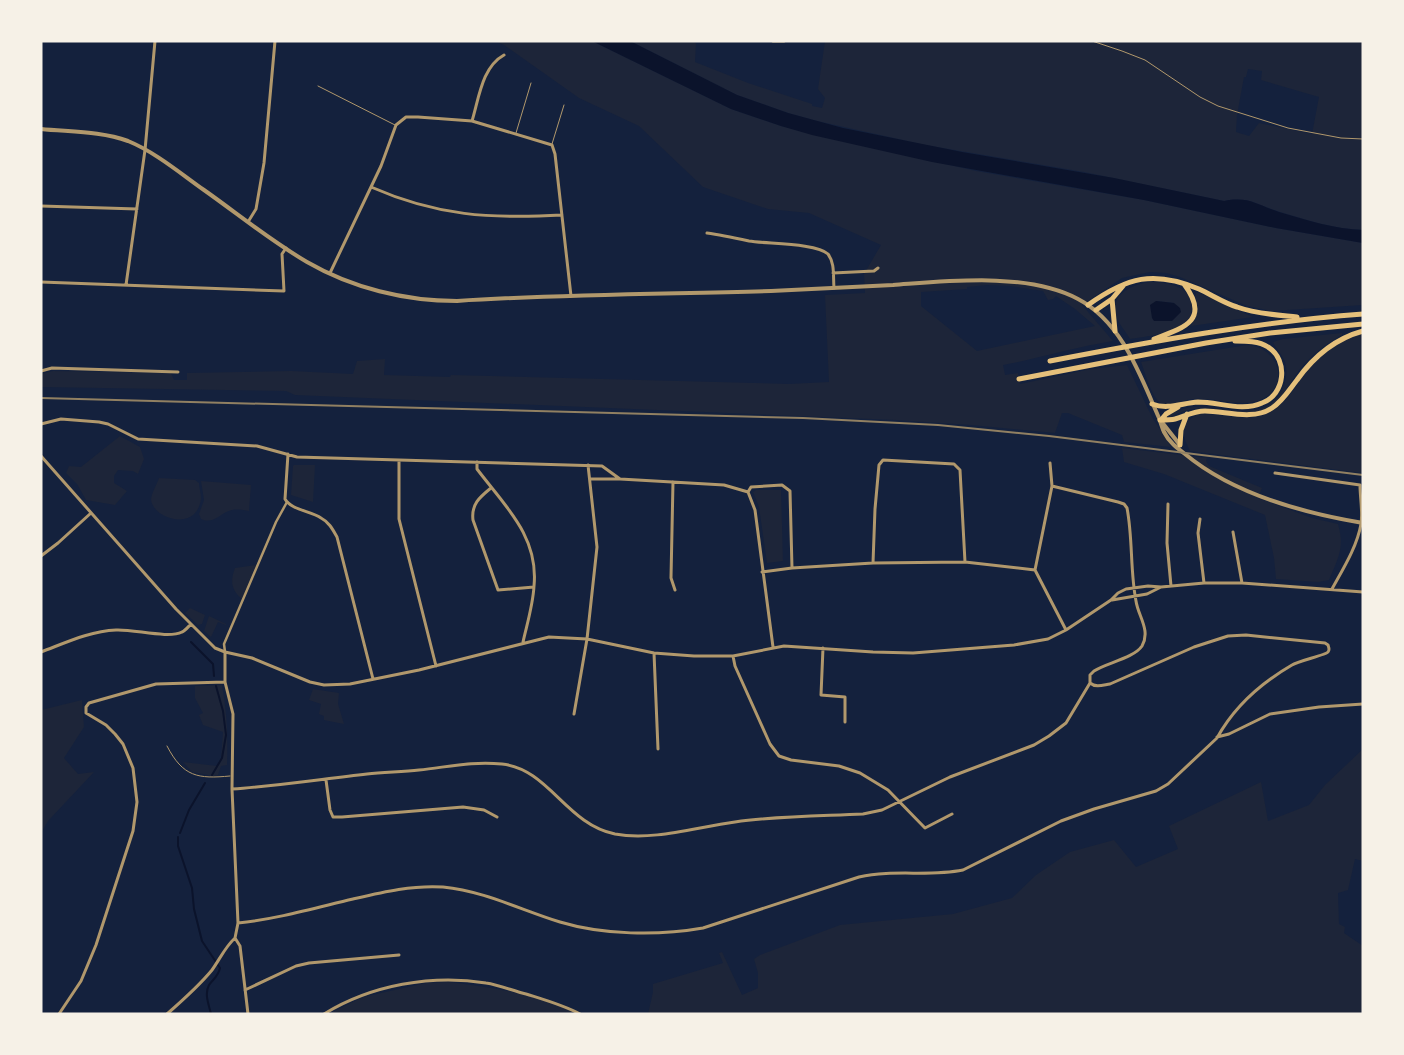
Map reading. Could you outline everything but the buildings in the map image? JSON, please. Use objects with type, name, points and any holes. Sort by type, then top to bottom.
[{"type":"highway","points":[[1088,305],[1109,290],[1136,280],[1150,278],[1166,279],[1184,284],[1237,308],[1248,311],[1306,318]]},
{"type":"highway","points":[[1096,310],[1112,299],[1124,284]]},
{"type":"highway","points":[[1142,343],[1180,329],[1191,321],[1194,312],[1193,299],[1184,284]]},
{"type":"highway","points":[[1112,299],[1115,331]]},
{"type":"highway","points":[[1050,361],[1142,343],[1306,318],[1363,314]]},
{"type":"highway","points":[[1019,379],[1220,341],[1280,332],[1363,324]]},
{"type":"highway","points":[[1160,420],[1174,420],[1188,414],[1203,411],[1252,415],[1265,412],[1280,401],[1309,363],[1320,353],[1336,342],[1363,331]]},
{"type":"highway","points":[[1152,404],[1165,407],[1202,402],[1252,406],[1265,402],[1278,389],[1281,383],[1281,364],[1274,351],[1259,343],[1220,341]]},
{"type":"highway","points":[[1160,420],[1180,406]]},
{"type":"highway","points":[[1180,445],[1181,430],[1188,414]]},
{"type":"street","points":[[126,286],[145,150],[155,41]]},
{"type":"street","points":[[248,222],[256,209],[264,164],[275,41]]},
{"type":"street","points":[[773,41],[784,41]]},
{"type":"street","points":[[472,121],[487,70],[497,59],[504,55]]},
{"type":"street","points":[[330,273],[371,187],[396,126],[406,117],[418,116],[472,121],[552,145],[555,154],[571,297]]},
{"type":"street","points":[[41,129],[110,136],[126,141],[145,150],[308,262],[330,273],[379,291],[432,300],[571,297],[962,282],[1014,282],[1037,284],[1054,289],[1076,298],[1096,310],[1115,331],[1136,370],[1167,437],[1206,471],[1250,491],[1301,510],[1362,523]]},
{"type":"street","points":[[371,187],[398,199],[452,213],[510,217],[562,215]]},
{"type":"street","points":[[41,206],[137,208]]},
{"type":"street","points":[[707,233],[816,248],[829,255],[833,264],[834,288]]},
{"type":"street","points":[[41,282],[284,291],[282,254],[286,248]]},
{"type":"street","points":[[833,273],[874,271],[878,268]]},
{"type":"street","points":[[41,371],[52,368],[178,372]]},
{"type":"street","points":[[41,424],[61,419],[99,422],[108,424],[138,440],[257,446],[314,458],[588,464],[602,466],[620,479]]},
{"type":"street","points":[[1160,420],[1180,445],[1182,452]]},
{"type":"street","points":[[288,454],[285,499],[287,502],[322,518],[328,523],[336,537],[373,679]]},
{"type":"street","points":[[41,456],[191,624],[215,648],[252,658],[310,682],[324,685],[350,684],[436,666],[523,642],[549,637],[587,640],[654,653],[703,657],[733,656],[773,647],[792,646],[873,652],[923,652],[1033,643],[1048,639],[1066,630],[1126,589],[1133,588],[1204,583],[1242,583],[1363,592]]},
{"type":"street","points":[[399,460],[399,519],[436,666]]},
{"type":"street","points":[[873,564],[874,509],[879,465],[883,460],[954,464],[960,470],[965,562]]},
{"type":"street","points":[[477,462],[477,469],[521,526],[534,560],[534,587],[523,642]]},
{"type":"street","points":[[1050,463],[1052,486],[1035,570],[1066,630]]},
{"type":"street","points":[[574,714],[587,640],[597,547],[588,464]]},
{"type":"street","points":[[1276,473],[1360,485],[1362,523],[1354,546],[1332,589]]},
{"type":"street","points":[[590,479],[724,485],[748,492]]},
{"type":"street","points":[[673,482],[671,578],[674,590]]},
{"type":"street","points":[[748,492],[751,487],[782,485],[790,491],[792,568]]},
{"type":"street","points":[[232,789],[277,786],[421,770],[455,764],[485,763],[516,766],[534,776],[575,814],[595,827],[615,834],[660,834],[737,821],[863,814],[882,810],[950,776],[1021,750],[1049,736],[1066,723],[1090,683],[1090,675],[1094,671],[1131,654],[1141,647],[1145,629],[1137,608],[1133,588],[1128,512],[1124,504],[1052,486]]},
{"type":"street","points":[[491,488],[474,504],[472,512],[473,520],[498,590],[534,587]]},
{"type":"street","points":[[748,492],[755,510],[773,647]]},
{"type":"street","points":[[167,1014],[188,996],[214,967],[227,946],[235,938],[238,923],[232,789],[233,714],[225,682],[226,652],[224,644],[276,522],[287,502]]},
{"type":"street","points":[[1168,504],[1167,543],[1172,586]]},
{"type":"street","points":[[41,556],[91,513]]},
{"type":"street","points":[[1200,519],[1198,533],[1204,583]]},
{"type":"street","points":[[1234,532],[1242,583]]},
{"type":"street","points":[[762,572],[792,568],[873,564],[965,562],[1035,570]]},
{"type":"street","points":[[1111,600],[1147,594],[1161,587]]},
{"type":"street","points":[[41,652],[101,631],[130,629],[175,634],[183,632],[191,624]]},
{"type":"street","points":[[238,923],[266,920],[388,890],[425,886],[462,890],[559,922],[602,931],[673,932],[693,930],[876,873],[948,873],[963,870],[1061,821],[1094,809],[1156,791],[1168,784],[1217,738],[1222,728],[1242,703],[1253,693],[1293,664],[1314,656],[1327,654],[1329,650],[1328,645],[1325,643],[1246,635],[1228,636],[1194,647],[1110,684],[1093,686],[1090,683]]},
{"type":"street","points":[[823,648],[821,695],[845,697],[845,722]]},
{"type":"street","points":[[654,653],[658,749]]},
{"type":"street","points":[[733,656],[735,666],[766,735],[779,756],[791,760],[840,766],[860,773],[888,790],[926,828],[952,814]]},
{"type":"street","points":[[59,1014],[81,982],[96,945],[133,831],[137,802],[133,768],[123,744],[106,725],[90,717],[85,712],[89,703],[156,684],[225,682]]},
{"type":"street","points":[[1217,738],[1270,714],[1319,707],[1363,704]]},
{"type":"street","points":[[326,780],[330,810],[333,817],[342,818],[463,806],[484,810],[497,817]]},
{"type":"street","points":[[235,938],[240,946],[248,1014]]},
{"type":"street","points":[[245,990],[296,966],[309,963],[400,955]]},
{"type":"street","points":[[324,1014],[346,1001],[365,993],[430,980],[488,983],[562,1004],[580,1014]]},
{"type":"lane","points":[[1092,41],[1145,60],[1218,106],[1288,128],[1341,138],[1363,139]]},
{"type":"lane","points":[[516,133],[531,83]]},
{"type":"lane","points":[[318,86],[396,126]]},
{"type":"lane","points":[[552,145],[564,105]]},
{"type":"lane","points":[[167,746],[172,756],[191,775],[211,778],[233,776]]},
{"type":"shaded area","points":[[495,41],[592,41],[731,109],[781,126],[976,171],[1144,200],[1276,228],[1363,243],[1363,305],[1272,311],[1247,306],[1180,277],[1166,273],[1150,272],[1122,278],[1082,305],[1113,341],[1003,365],[1005,375],[1018,373],[1020,384],[1091,369],[1127,365],[1152,417],[1171,447],[1124,442],[1122,435],[1068,413],[1062,413],[1055,433],[896,420],[295,395],[286,391],[41,387],[41,374],[53,371],[171,373],[174,380],[187,380],[187,373],[291,371],[353,374],[357,361],[385,359],[384,375],[789,384],[829,382],[825,295],[865,293],[864,274],[881,245],[809,213],[768,209],[703,187],[639,126],[579,98],[504,45]],"holes":[[[987,285],[1043,291],[1048,300],[1056,296],[1095,326],[977,351],[921,306],[921,292],[967,289],[967,287]]]},
{"type":"shaded area","points":[[592,41],[630,41],[737,95],[788,113],[843,128],[962,152],[1114,178],[1224,201],[1247,200],[1310,221],[1342,228],[1363,230],[1363,243],[1276,228],[1144,200],[932,162],[812,135],[731,109]]},
{"type":"shaded area","points":[[630,41],[691,41],[696,43],[695,62],[748,83],[822,108],[825,98],[818,89],[825,41],[1363,41],[1363,230],[1321,224],[1247,200],[1224,201],[1084,172],[925,145],[817,121],[737,95]],"holes":[[[1248,69],[1262,71],[1261,80],[1319,97],[1312,134],[1259,123],[1249,136],[1236,132],[1244,77],[1246,77]]]},
{"type":"shaded area","points":[[1150,282],[1171,284],[1183,290],[1191,301],[1192,312],[1186,322],[1174,330],[1130,339],[1116,316],[1116,302],[1124,291]],"holes":[[[1156,301],[1174,303],[1166,321],[1161,320]]]},
{"type":"shaded area","points":[[1197,292],[1253,317],[1191,326],[1198,310],[1195,295]]},
{"type":"shaded area","points":[[1156,301],[1174,303],[1180,308],[1181,312],[1172,321],[1154,321],[1150,305]]},
{"type":"shaded area","points":[[1342,333],[1342,335],[1324,346],[1309,359],[1281,397],[1265,409],[1258,412],[1242,413],[1199,408],[1170,417],[1169,415],[1192,407],[1206,407],[1242,411],[1264,407],[1274,402],[1281,392],[1286,377],[1285,362],[1273,342],[1283,339]]},
{"type":"shaded area","points":[[1363,334],[1363,473],[1190,451],[1185,439],[1184,429],[1188,421],[1193,417],[1199,414],[1253,417],[1269,413],[1284,401],[1308,370],[1324,354],[1336,345]]},
{"type":"shaded area","points":[[1247,345],[1258,347],[1267,353],[1274,360],[1278,368],[1276,386],[1270,394],[1252,402],[1236,403],[1190,399],[1173,404],[1161,403],[1151,390],[1141,362]]},
{"type":"shaded area","points":[[120,436],[140,447],[144,459],[138,474],[133,471],[118,470],[114,476],[114,483],[127,491],[115,505],[86,500],[77,484],[66,473],[69,466],[81,467]]},
{"type":"shaded area","points":[[1122,448],[1207,458],[1206,461],[1209,466],[1262,488],[1258,498],[1312,518],[1338,524],[1341,540],[1340,553],[1329,580],[1318,582],[1276,579],[1274,558],[1265,515],[1164,474],[1124,462]]},
{"type":"shaded area","points":[[294,465],[315,465],[313,502],[291,495]]},
{"type":"shaded area","points":[[159,478],[195,480],[199,483],[201,498],[198,509],[185,519],[167,517],[160,513],[154,507],[151,500]]},
{"type":"shaded area","points":[[201,481],[251,485],[249,511],[232,510],[214,519],[201,519],[199,514],[204,500]]},
{"type":"shaded area","points":[[756,490],[781,490],[783,561],[767,563],[759,507],[753,492]]},
{"type":"shaded area","points":[[256,565],[242,599],[232,585],[235,568]]},
{"type":"shaded area","points":[[190,608],[205,615],[202,624],[198,625],[185,613]]},
{"type":"shaded area","points":[[209,616],[226,624],[218,622],[211,637],[204,631]]},
{"type":"shaded area","points":[[222,685],[227,725],[227,765],[221,766],[218,775],[213,776],[192,772],[183,762],[217,766],[221,760],[223,732],[203,725],[199,715],[203,713],[195,698],[195,686]]},
{"type":"shaded area","points":[[313,689],[339,693],[338,704],[344,724],[324,720],[324,716],[319,714],[321,704],[309,700]]},
{"type":"shaded area","points":[[82,700],[84,727],[64,758],[78,774],[94,772],[48,821],[41,833],[41,710]]},
{"type":"shaded area","points":[[1363,749],[1363,861],[1355,859],[1348,890],[1338,893],[1339,924],[1345,927],[1344,933],[1363,946],[1363,1014],[648,1014],[653,984],[723,963],[719,953],[722,952],[742,995],[758,988],[758,973],[754,959],[760,955],[840,925],[953,914],[1012,898],[1036,875],[1070,852],[1114,840],[1136,867],[1178,849],[1169,826],[1261,782],[1268,821],[1309,805],[1325,785]]},
{"type":"shaded area","points":[[448,982],[531,996],[577,1014],[328,1014],[363,997],[426,983]]},
{"type":"waterway","points":[[191,642],[213,664],[214,676]]},
{"type":"waterway","points":[[212,775],[222,758],[226,735],[223,711],[216,686]]},
{"type":"waterway","points":[[180,833],[189,810],[205,783]]},
{"type":"waterway","points":[[178,837],[178,846],[192,888],[194,909],[202,941],[220,968],[218,974],[209,985],[207,992],[211,1014]]},
{"type":"railway","points":[[41,398],[803,418],[938,425],[1049,436],[1363,475]]}]
